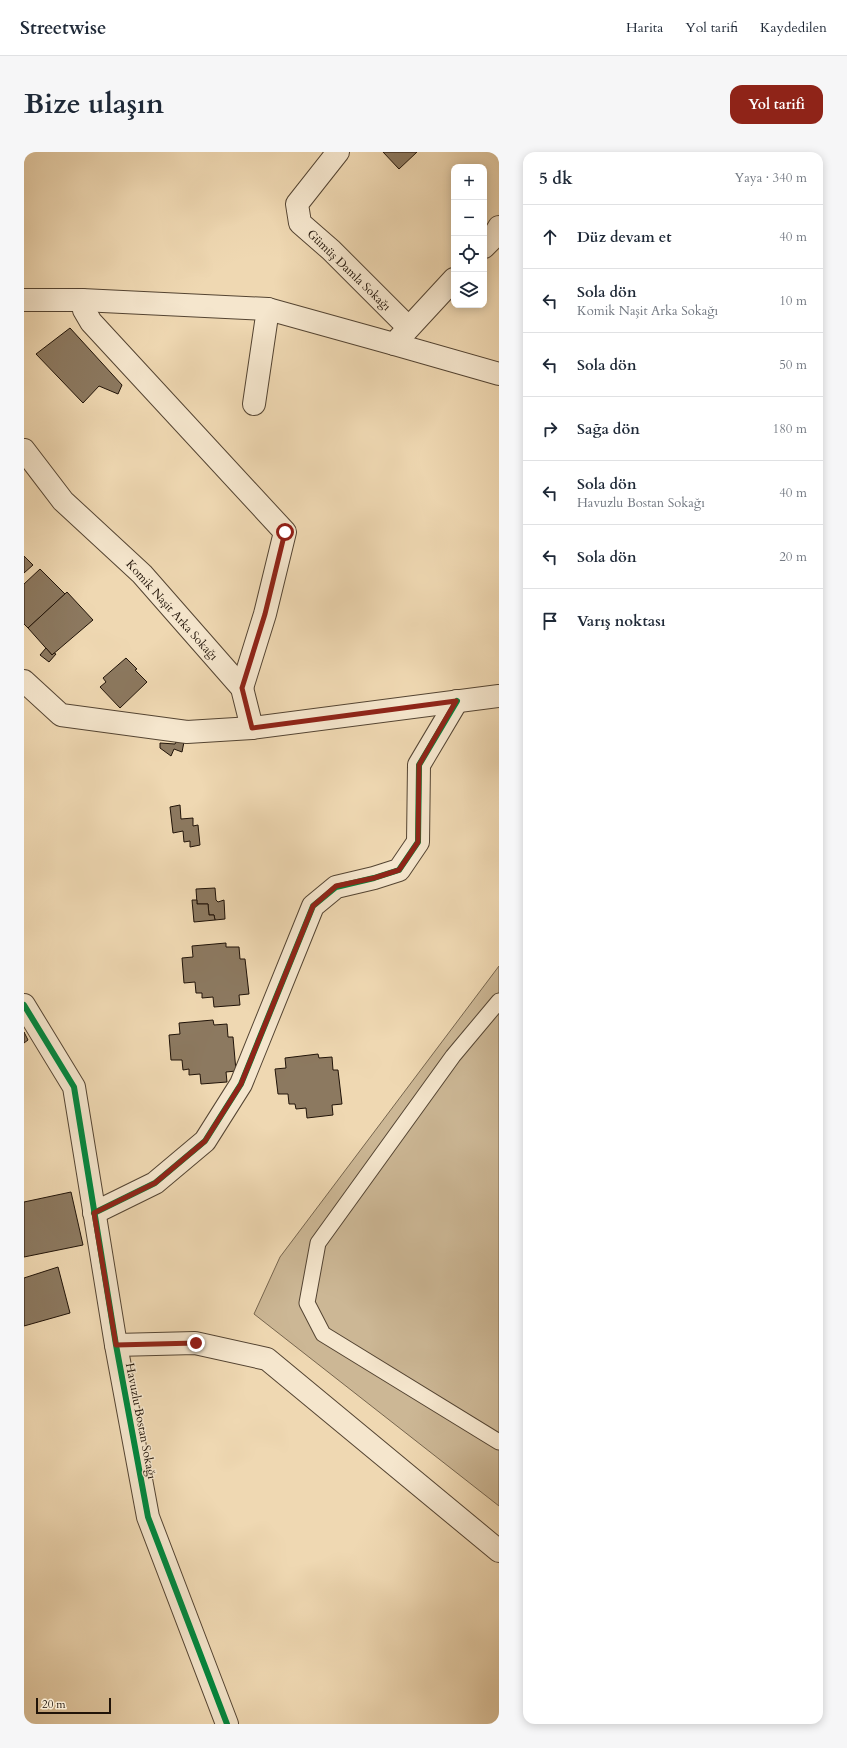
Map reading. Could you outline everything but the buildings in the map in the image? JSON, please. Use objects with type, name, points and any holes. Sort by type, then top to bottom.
[{"type":"street","name":"Gümüş Damla Sokağı","points":[[338,152],[297,204],[300,223],[331,250],[408,327]]},
{"type":"street","points":[[487,244],[492,239],[499,227]]},
{"type":"street","points":[[394,344],[408,327],[451,282]]},
{"type":"street","points":[[24,300],[82,300],[268,309],[499,374]]},
{"type":"street","points":[[82,300],[84,310],[91,322],[285,532],[265,614],[242,688]]},
{"type":"street","points":[[254,404],[268,309]]},
{"type":"street","name":"Komik Naşit Arka Sokağı","points":[[24,450],[63,501],[142,574],[242,688],[252,728]]},
{"type":"street","points":[[24,681],[62,715],[187,732],[252,728],[499,696]]},
{"type":"street","points":[[94,1213],[155,1183],[205,1141],[241,1084],[313,906],[336,886],[374,878],[399,870],[418,842],[419,765],[456,701]]},
{"type":"street","name":"Havuzlu Bostan Sokağı","points":[[24,1005],[74,1087],[116,1345],[148,1517],[227,1724]]},
{"type":"street","points":[[116,1345],[196,1343],[267,1359],[499,1551]]},
{"type":"lane","points":[[499,1000],[453,1056],[318,1243],[307,1303],[323,1334],[499,1442]]},
{"type":"shaded area","points":[[499,966],[499,1506],[254,1314],[280,1257]]},
{"type":"cycle path","points":[[94,1213],[155,1183],[205,1141],[241,1084],[313,906],[336,887],[374,878],[399,870],[418,842],[419,765],[457,701]]},
{"type":"cycle path","points":[[24,1005],[74,1087],[116,1345],[148,1517],[227,1724]]},
{"type":"route","points":[[196,1343],[116,1345],[94,1213],[155,1183],[205,1141],[241,1084],[313,906],[336,886],[374,878],[399,870],[418,842],[419,765],[456,701],[252,728],[242,688],[265,614],[285,532]]}]
